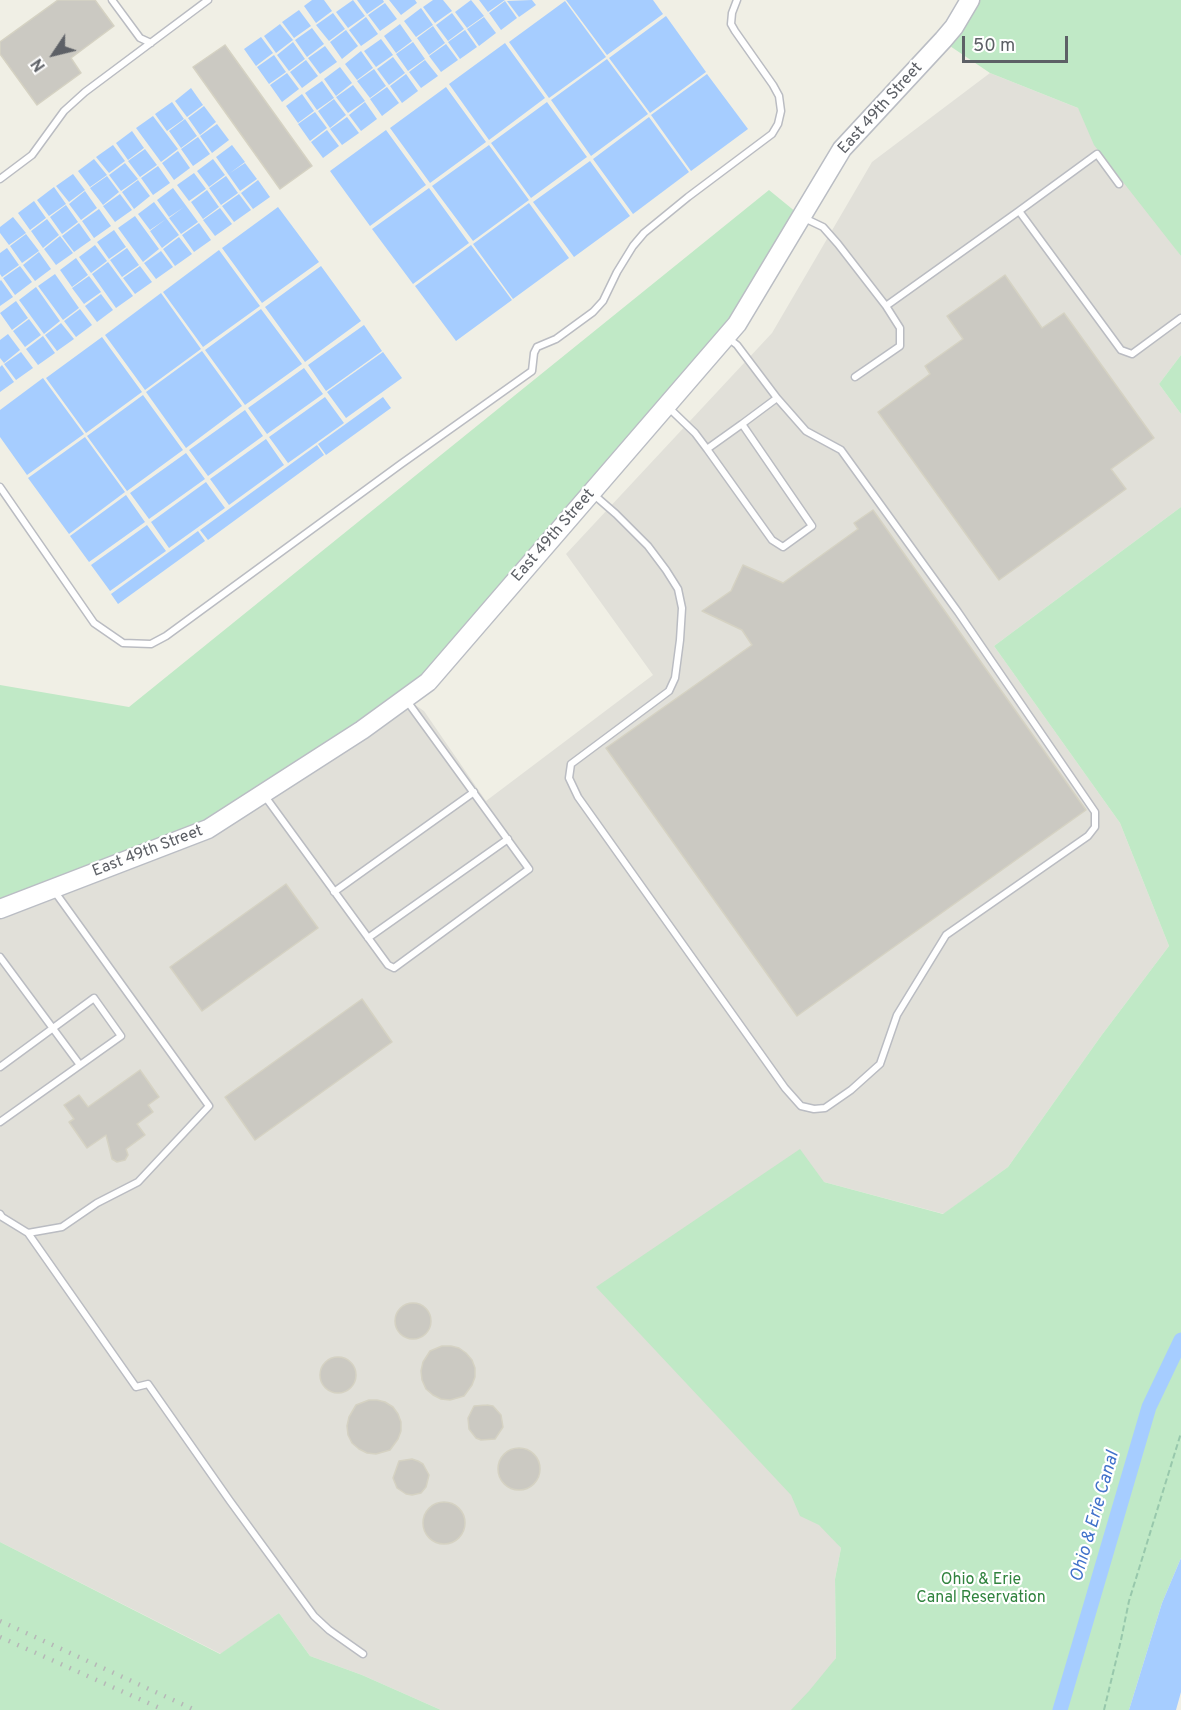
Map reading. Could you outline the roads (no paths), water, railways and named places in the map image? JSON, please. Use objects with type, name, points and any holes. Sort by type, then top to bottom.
[{"type":"street","name":"East 49th Street","points":[[0,909],[208,829],[362,730],[428,682],[737,324],[842,149],[943,40],[954,27],[970,0]]},
{"type":"lane","points":[[112,0],[140,38],[151,43]]},
{"type":"lane","points":[[0,179],[32,155],[64,111],[85,92],[208,0]]},
{"type":"lane","points":[[0,487],[94,622],[123,644],[151,644],[166,636],[532,371],[537,347],[556,339],[603,302],[617,272],[644,233],[772,134],[778,124],[781,111],[779,96],[731,24],[737,0]]},
{"type":"lane","points":[[886,306],[1097,154],[1119,184]]},
{"type":"lane","points":[[1019,211],[1121,350],[1132,354],[1181,318]]},
{"type":"lane","points":[[802,217],[823,227],[886,306],[900,328],[900,346],[855,377]]},
{"type":"lane","points":[[591,493],[648,546],[672,579],[678,589],[682,608],[680,640],[675,678],[669,691],[571,764],[569,778],[578,797],[785,1088],[801,1106],[814,1109],[825,1108],[851,1090],[879,1064],[897,1015],[946,936],[1088,836],[1095,826],[1095,812],[958,612],[841,450],[806,431],[777,398],[737,345],[726,337]]},
{"type":"lane","points":[[707,449],[777,398]]},
{"type":"lane","points":[[666,406],[695,433],[772,540],[783,547],[812,526],[742,424]]},
{"type":"lane","points":[[263,794],[368,938],[393,968],[528,871],[528,867],[508,838],[405,698]]},
{"type":"lane","points":[[334,892],[474,792]]},
{"type":"lane","points":[[368,938],[508,838]]},
{"type":"lane","points":[[28,1233],[62,1227],[97,1203],[138,1182],[209,1106],[52,889]]},
{"type":"lane","points":[[0,957],[80,1065]]},
{"type":"lane","points":[[0,1067],[94,998],[121,1036],[0,1122]]},
{"type":"lane","points":[[0,1214],[28,1233],[136,1386],[148,1384],[314,1616],[363,1654]]},
{"type":"water","points":[[312,0],[324,0],[332,11],[316,23],[304,6]]},
{"type":"water","points":[[353,0],[365,16],[348,28],[336,12]]},
{"type":"water","points":[[357,0],[383,0],[384,2],[367,14]]},
{"type":"water","points":[[389,0],[415,0],[417,3],[401,15]]},
{"type":"water","points":[[433,0],[443,0],[452,11],[435,23],[423,7]]},
{"type":"water","points":[[471,0],[484,16],[467,28],[455,12]]},
{"type":"water","points":[[479,0],[505,0],[488,12]]},
{"type":"water","points":[[532,0],[536,5],[519,17],[507,1]]},
{"type":"water","points":[[566,0],[653,0],[663,14],[607,55]]},
{"type":"water","points":[[505,1],[517,18],[501,30],[489,13]]},
{"type":"water","points":[[565,1],[606,57],[549,98],[509,42]]},
{"type":"water","points":[[385,3],[397,19],[380,31],[368,15]]},
{"type":"water","points":[[421,8],[433,25],[416,37],[404,21]]},
{"type":"water","points":[[299,10],[311,26],[294,38],[282,22]]},
{"type":"water","points":[[333,13],[345,29],[329,41],[316,25]]},
{"type":"water","points":[[452,13],[464,29],[448,41],[436,25]]},
{"type":"water","points":[[666,16],[706,72],[650,113],[609,58]]},
{"type":"water","points":[[366,17],[378,34],[361,46],[349,30]]},
{"type":"water","points":[[484,17],[496,33],[479,46],[467,29]]},
{"type":"water","points":[[280,24],[293,40],[276,53],[264,36]]},
{"type":"water","points":[[400,24],[412,41],[396,53],[384,36]]},
{"type":"water","points":[[433,26],[445,43],[429,55],[417,38]]},
{"type":"water","points":[[312,28],[324,44],[307,57],[295,40]]},
{"type":"water","points":[[346,30],[358,46],[342,59],[330,42]]},
{"type":"water","points":[[465,30],[477,47],[460,59],[448,42]]},
{"type":"water","points":[[261,37],[273,53],[256,66],[244,49]]},
{"type":"water","points":[[381,39],[393,55],[376,67],[364,51]]},
{"type":"water","points":[[293,42],[305,59],[289,71],[277,55]]},
{"type":"water","points":[[413,42],[425,59],[408,71],[396,54]]},
{"type":"water","points":[[505,43],[545,98],[489,140],[449,84]]},
{"type":"water","points":[[446,44],[458,60],[441,72],[429,56]]},
{"type":"water","points":[[325,46],[337,62],[320,74],[308,58]]},
{"type":"water","points":[[361,51],[373,68],[357,80],[345,64]]},
{"type":"water","points":[[274,55],[286,72],[269,84],[257,67]]},
{"type":"water","points":[[393,57],[405,73],[389,85],[377,69]]},
{"type":"water","points":[[607,59],[648,114],[591,156],[551,100]]},
{"type":"water","points":[[306,60],[318,76],[302,88],[290,72]]},
{"type":"water","points":[[425,60],[438,76],[421,88],[409,72]]},
{"type":"water","points":[[340,67],[352,83],[336,96],[324,79]]},
{"type":"water","points":[[374,69],[386,86],[370,98],[357,81]]},
{"type":"water","points":[[287,73],[299,89],[282,102],[270,85]]},
{"type":"water","points":[[406,74],[418,91],[402,103],[390,86]]},
{"type":"water","points":[[707,74],[748,129],[691,171],[651,115]]},
{"type":"water","points":[[322,81],[334,98],[317,110],[305,93]]},
{"type":"water","points":[[353,85],[365,101],[348,113],[336,97]]},
{"type":"water","points":[[387,87],[399,103],[382,116],[370,99]]},
{"type":"water","points":[[446,87],[486,142],[430,183],[390,128]]},
{"type":"water","points":[[191,88],[203,105],[187,117],[175,101]]},
{"type":"water","points":[[302,94],[314,111],[298,123],[286,106]]},
{"type":"water","points":[[334,99],[346,115],[330,128],[318,111]]},
{"type":"water","points":[[172,102],[184,119],[167,131],[155,114]]},
{"type":"water","points":[[365,102],[377,119],[361,131],[349,115]]},
{"type":"water","points":[[547,102],[587,157],[531,198],[491,143]]},
{"type":"water","points":[[204,106],[216,122],[200,135],[188,118]]},
{"type":"water","points":[[315,112],[327,128],[310,141],[298,124]]},
{"type":"water","points":[[153,116],[178,149],[161,162],[136,128]]},
{"type":"water","points":[[347,117],[359,133],[342,145],[330,129]]},
{"type":"water","points":[[649,117],[689,172],[633,214],[593,159]]},
{"type":"water","points":[[185,119],[197,136],[181,148],[169,131]]},
{"type":"water","points":[[217,124],[229,140],[212,153],[200,136]]},
{"type":"water","points":[[327,130],[339,146],[323,158],[311,142]]},
{"type":"water","points":[[386,130],[426,185],[370,226],[330,171]]},
{"type":"water","points":[[132,131],[144,148],[128,160],[116,143]]},
{"type":"water","points":[[198,137],[210,154],[193,166],[181,149]]},
{"type":"water","points":[[113,145],[125,161],[109,173],[96,157]]},
{"type":"water","points":[[232,145],[245,162],[230,173],[245,163],[257,179],[240,191],[216,157]]},
{"type":"water","points":[[489,145],[529,200],[473,241],[432,186]]},
{"type":"water","points":[[145,149],[157,165],[140,177],[128,161]]},
{"type":"water","points":[[178,151],[190,168],[174,180],[162,163]]},
{"type":"water","points":[[94,159],[107,175],[90,187],[78,171]]},
{"type":"water","points":[[213,159],[225,175],[209,187],[197,171]]},
{"type":"water","points":[[590,161],[630,216],[574,257],[533,202]]},
{"type":"water","points":[[125,163],[138,179],[121,191],[109,175]]},
{"type":"water","points":[[158,166],[170,183],[153,195],[141,178]]},
{"type":"water","points":[[194,173],[206,189],[189,201],[177,185]]},
{"type":"water","points":[[73,174],[85,190],[69,202],[56,186]]},
{"type":"water","points":[[107,176],[119,192],[103,205],[90,188]]},
{"type":"water","points":[[226,176],[238,193],[221,205],[209,188]]},
{"type":"water","points":[[138,180],[150,196],[134,209],[122,192]]},
{"type":"water","points":[[258,180],[270,197],[253,209],[241,193]]},
{"type":"water","points":[[54,187],[66,204],[49,216],[37,200]]},
{"type":"water","points":[[173,188],[198,222],[181,234],[169,218],[184,207],[169,217],[157,200]]},
{"type":"water","points":[[429,188],[469,243],[413,284],[372,229]]},
{"type":"water","points":[[207,190],[219,207],[203,219],[191,202]]},
{"type":"water","points":[[85,191],[97,208],[81,220],[69,204]]},
{"type":"water","points":[[120,194],[132,210],[115,222],[103,206]]},
{"type":"water","points":[[239,194],[251,210],[234,222],[222,206]]},
{"type":"water","points":[[34,201],[46,218],[30,230],[18,213]]},
{"type":"water","points":[[154,202],[179,235],[162,248],[150,231],[166,219],[150,230],[138,214]]},
{"type":"water","points":[[529,203],[569,258],[513,299],[473,244]]},
{"type":"water","points":[[66,205],[78,222],[62,234],[50,217]]},
{"type":"water","points":[[278,207],[319,262],[262,303],[222,248]]},
{"type":"water","points":[[220,208],[232,224],[215,236],[203,220]]},
{"type":"water","points":[[99,209],[111,226],[94,238],[82,221]]},
{"type":"water","points":[[135,216],[159,249],[143,262],[118,228]]},
{"type":"water","points":[[13,217],[26,233],[9,245],[0,233],[0,227]]},
{"type":"water","points":[[47,219],[59,235],[43,248],[31,231]]},
{"type":"water","points":[[79,223],[91,240],[74,252],[62,236]]},
{"type":"water","points":[[199,223],[211,240],[194,252],[182,235]]},
{"type":"water","points":[[114,230],[126,247],[109,259],[97,242]]},
{"type":"water","points":[[26,234],[39,251],[22,263],[10,246]]},
{"type":"water","points":[[60,236],[73,253],[56,265],[44,249]]},
{"type":"water","points":[[179,237],[192,254],[175,266],[163,249]]},
{"type":"water","points":[[95,245],[107,261],[91,273],[79,257]]},
{"type":"water","points":[[471,245],[512,300],[456,341],[415,286]]},
{"type":"water","points":[[7,248],[19,265],[2,277],[0,253]]},
{"type":"water","points":[[127,248],[139,265],[122,277],[110,260]]},
{"type":"water","points":[[219,250],[260,306],[203,347],[163,292]]},
{"type":"water","points":[[161,251],[173,267],[156,279],[144,263]]},
{"type":"water","points":[[39,252],[51,269],[35,281],[23,265]]},
{"type":"water","points":[[76,258],[88,275],[72,287],[60,270]]},
{"type":"water","points":[[108,262],[133,296],[116,308],[92,274]]},
{"type":"water","points":[[20,266],[32,282],[15,295],[3,278]]},
{"type":"water","points":[[140,266],[152,282],[135,294],[123,278]]},
{"type":"water","points":[[321,266],[361,321],[305,362],[265,307]]},
{"type":"water","points":[[55,274],[79,308],[63,320],[38,286]]},
{"type":"water","points":[[89,276],[101,292],[84,304],[72,288]]},
{"type":"water","points":[[0,281],[13,297],[0,306]]},
{"type":"water","points":[[36,287],[60,321],[44,334],[19,300]]},
{"type":"water","points":[[161,293],[201,349],[145,390],[105,335]]},
{"type":"water","points":[[101,294],[113,310],[97,322],[85,306]]},
{"type":"water","points":[[16,301],[28,318],[12,330],[0,313]]},
{"type":"water","points":[[80,309],[92,325],[76,337],[64,321]]},
{"type":"water","points":[[261,309],[302,364],[245,405],[205,350]]},
{"type":"water","points":[[29,319],[41,335],[25,347],[13,331]]},
{"type":"water","points":[[61,323],[74,339],[57,351],[45,335]]},
{"type":"water","points":[[364,325],[382,351],[326,391],[308,365]]},
{"type":"water","points":[[8,334],[20,350],[4,363],[0,358],[0,340]]},
{"type":"water","points":[[43,336],[55,353],[38,365],[26,349]]},
{"type":"water","points":[[102,337],[142,392],[86,433],[46,378]]},
{"type":"water","points":[[202,351],[242,406],[186,448],[146,392]]},
{"type":"water","points":[[21,352],[33,368],[16,380],[4,364]]},
{"type":"water","points":[[383,352],[402,378],[346,418],[327,392]]},
{"type":"water","points":[[2,365],[14,382],[0,392],[0,367]]},
{"type":"water","points":[[304,368],[323,394],[267,434],[248,408]]},
{"type":"water","points":[[43,378],[84,434],[27,475],[0,437],[0,410]]},
{"type":"water","points":[[143,395],[183,450],[127,491],[87,436]]},
{"type":"water","points":[[325,397],[344,423],[288,463],[269,437]]},
{"type":"water","points":[[383,397],[391,408],[326,455],[318,444]]},
{"type":"water","points":[[245,410],[263,436],[208,476],[189,450]]},
{"type":"water","points":[[85,437],[125,492],[69,534],[28,478]]},
{"type":"water","points":[[266,439],[284,465],[229,505],[210,479]]},
{"type":"water","points":[[317,445],[324,455],[208,540],[200,530]]},
{"type":"water","points":[[186,453],[205,479],[149,519],[130,493]]},
{"type":"water","points":[[206,482],[225,508],[169,548],[151,522]]},
{"type":"water","points":[[126,495],[145,522],[89,562],[70,536]]},
{"type":"water","points":[[147,525],[166,551],[110,591],[91,565]]},
{"type":"water","points":[[198,531],[205,541],[118,604],[111,594]]},
{"type":"water","points":[[1181,1558],[1181,1692],[1176,1710],[1129,1710],[1162,1603]]},
{"type":"waterway","name":"Ohio & Erie Canal","points":[[1060,1710],[1149,1407],[1181,1340]]},
{"type":"railway","points":[[0,1621],[195,1710]]},
{"type":"railway","points":[[0,1637],[164,1710]]},
{"type":"park label","name":"Ohio & Erie Canal Reservation","points":[[981,1590]]}]
